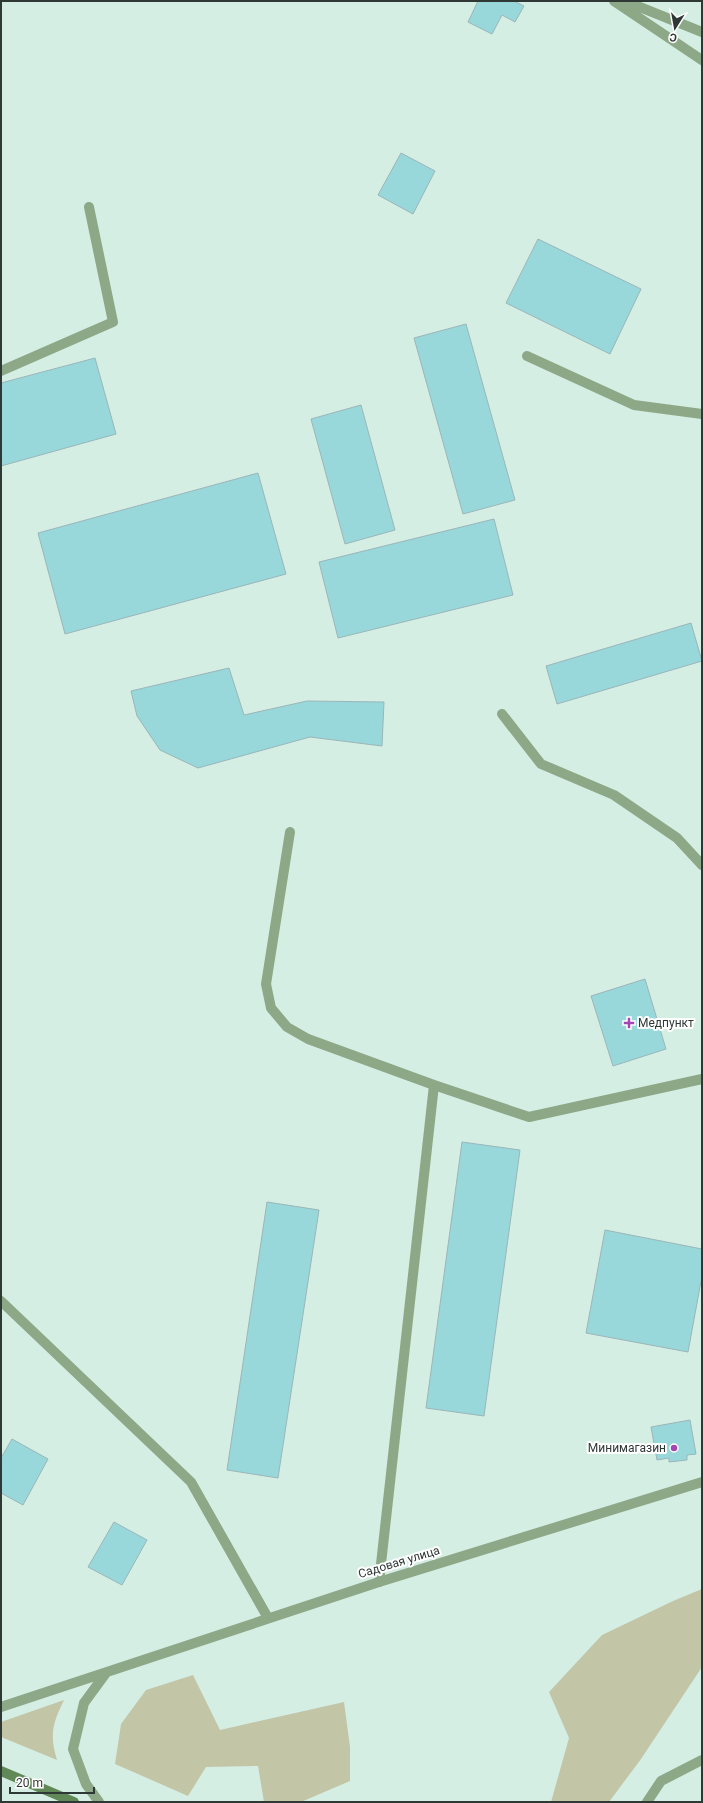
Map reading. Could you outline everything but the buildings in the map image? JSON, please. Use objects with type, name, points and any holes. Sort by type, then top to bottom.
[{"type":"main road","points":[[1,1771],[74,1802]]},
{"type":"street","points":[[614,1],[702,60]]},
{"type":"street","points":[[625,1],[702,32]]},
{"type":"street","points":[[1,371],[113,322],[89,207]]},
{"type":"street","points":[[527,356],[634,405],[702,414]]},
{"type":"street","points":[[502,714],[541,764],[614,795],[676,838],[702,865]]},
{"type":"street","points":[[290,832],[266,984],[271,1008],[287,1027],[308,1039],[434,1085],[530,1117],[702,1079]]},
{"type":"street","points":[[379,1582],[434,1085]]},
{"type":"street","points":[[1,1301],[190,1482],[268,1618]]},
{"type":"street","name":"Садовая улица","points":[[1,1707],[379,1582],[702,1482]]},
{"type":"street","points":[[99,1802],[86,1784],[74,1749],[84,1703],[106,1673]]},
{"type":"street","points":[[647,1802],[661,1781],[702,1760]]},
{"type":"green space","points":[[702,1589],[702,1667],[641,1759],[609,1802],[551,1802],[569,1738],[549,1692],[602,1635],[673,1601]]},
{"type":"green space","points":[[193,1675],[220,1730],[344,1702],[350,1747],[350,1781],[301,1802],[264,1802],[258,1766],[206,1767],[188,1796],[115,1764],[121,1724],[146,1690]]},
{"type":"green space","points":[[64,1700],[57,1715],[53,1729],[53,1743],[57,1760],[1,1737],[1,1722]]},
{"type":"place","name":"Медпункт","points":[[629,1023]]},
{"type":"place","name":"Минимагазин","points":[[674,1448]]}]
